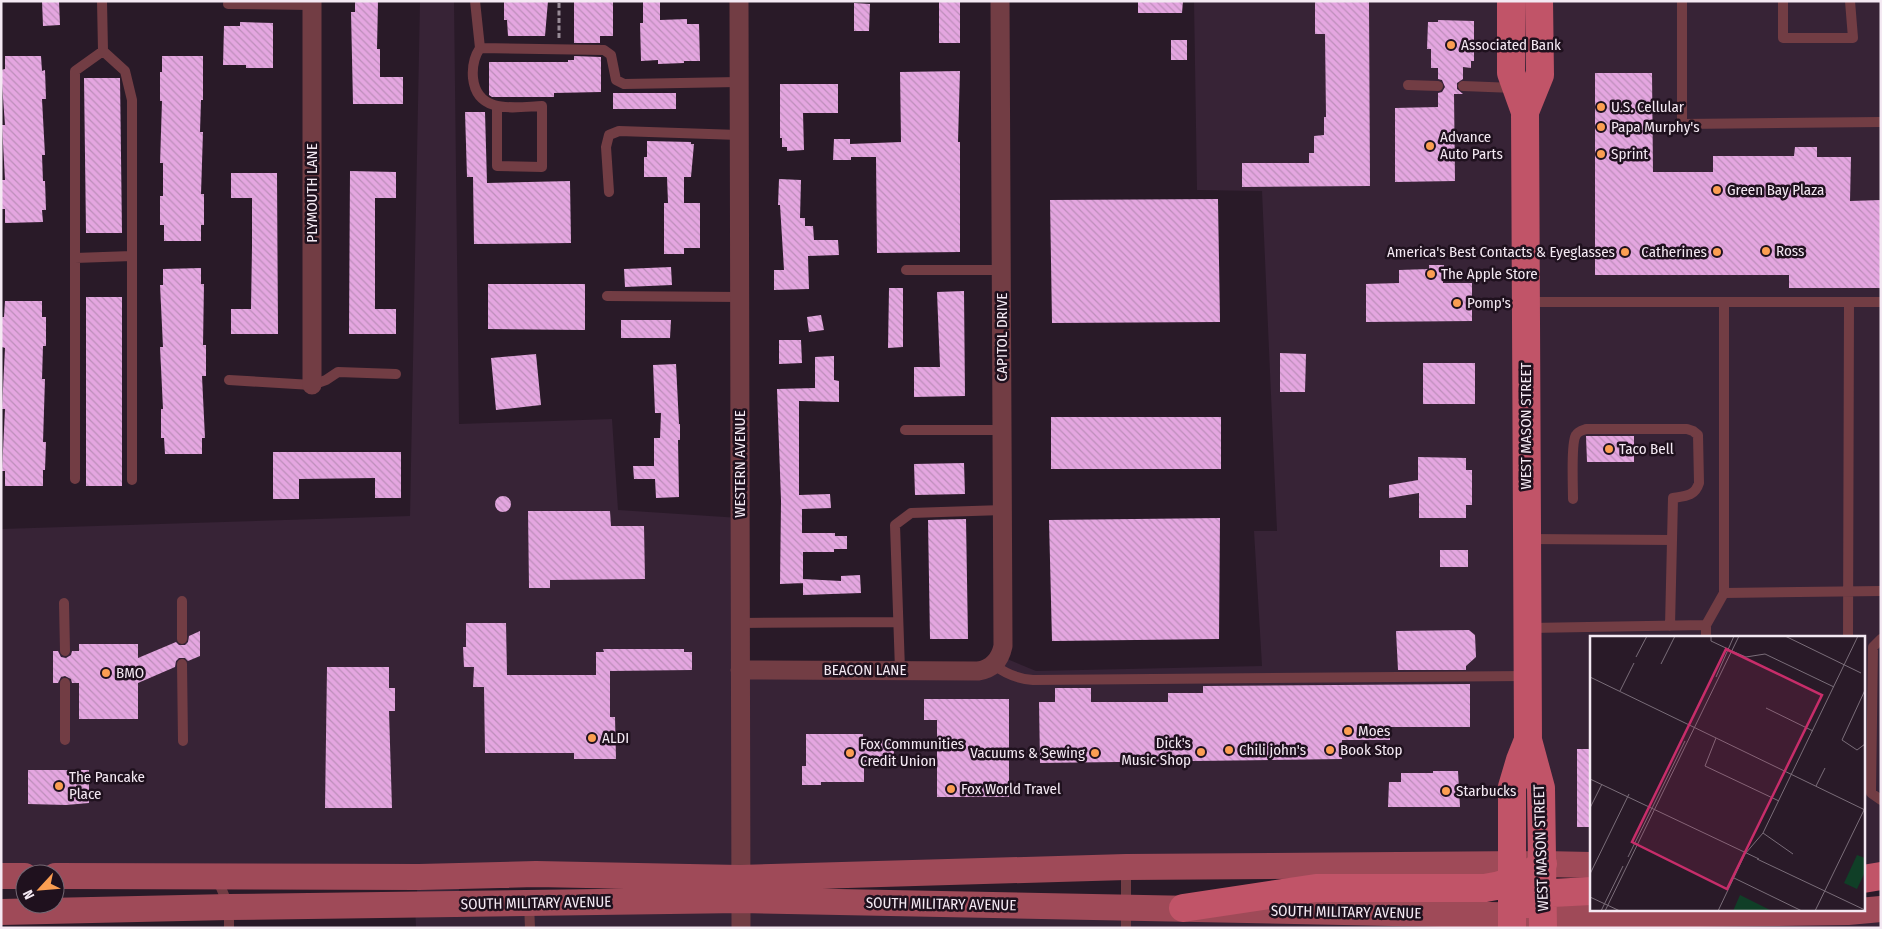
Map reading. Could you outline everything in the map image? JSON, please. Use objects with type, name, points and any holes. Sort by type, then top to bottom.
[{"type":"main road","name":"WEST MASON STREET","points":[[1511,1],[1511,73],[1520,100],[1526,302],[1528,740],[1541,788],[1543,914]]},
{"type":"main road","name":"WEST MASON STREET","points":[[1520,100],[1540,74],[1539,1]]},
{"type":"main road","name":"WEST MASON STREET","points":[[1512,921],[1512,787],[1528,740]]},
{"type":"main road","points":[[1183,908],[1316,888],[1486,888],[1500,886],[1512,873],[1528,875],[1543,864],[1590,865]]},
{"type":"main road","name":"SOUTH MILITARY AVENUE","points":[[1,912],[229,917],[529,916],[741,889],[1126,867],[1512,873]]},
{"type":"main road","points":[[1864,870],[1881,871]]},
{"type":"main road","name":"SOUTH MILITARY AVENUE","points":[[65,876],[419,877],[536,874],[1126,917],[1183,908],[1512,921]]},
{"type":"main road","points":[[1,876],[15,876]]},
{"type":"main road","points":[[1864,879],[1881,876]]},
{"type":"main road","points":[[1543,914],[1552,893],[1590,891]]},
{"type":"main road","points":[[1512,921],[1526,904],[1543,914],[1649,921],[1839,912]]},
{"type":"main road","points":[[1864,910],[1881,909]]},
{"type":"street","name":"WESTERN AVENUE","points":[[739,1],[741,928]]},
{"type":"street","name":"CAPITOL DRIVE","points":[[992,666],[1000,656],[1003,646],[1000,1]]},
{"type":"street","name":"PLYMOUTH LANE","points":[[312,3],[312,386]]},
{"type":"street","name":"BEACON LANE","points":[[740,670],[978,671],[992,666]]},
{"type":"lane","points":[[102,1],[103,51],[126,71],[132,100],[132,480]]},
{"type":"lane","points":[[475,1],[480,48],[475,56],[472,71],[474,86],[482,100],[489,105],[542,106],[542,167],[497,166],[497,106]]},
{"type":"lane","points":[[1682,1],[1682,124],[1881,122]]},
{"type":"lane","points":[[1783,1],[1783,38],[1853,38],[1850,1]]},
{"type":"lane","points":[[228,4],[312,3]]},
{"type":"lane","points":[[480,48],[604,50],[610,55],[616,80],[624,84],[738,82]]},
{"type":"lane","points":[[75,479],[75,71],[103,51]]},
{"type":"lane","points":[[1408,85],[1438,86]]},
{"type":"lane","points":[[1463,86],[1520,100]]},
{"type":"lane","points":[[608,192],[606,147],[610,136],[618,132],[739,134]]},
{"type":"lane","points":[[75,258],[132,256]]},
{"type":"lane","points":[[906,270],[1001,270]]},
{"type":"lane","points":[[607,296],[740,298]]},
{"type":"lane","points":[[1526,302],[1881,302]]},
{"type":"lane","points":[[1706,636],[1706,625],[1724,594],[1724,303]]},
{"type":"lane","points":[[1848,636],[1849,303]]},
{"type":"lane","points":[[229,380],[312,386],[338,372],[396,374]]},
{"type":"lane","points":[[1573,499],[1573,444],[1576,434],[1581,430],[1687,429],[1693,431],[1698,436],[1699,482],[1697,490],[1693,493],[1673,498],[1670,626]]},
{"type":"lane","points":[[905,430],[1002,430]]},
{"type":"lane","points":[[900,670],[895,525],[911,513],[1003,510]]},
{"type":"lane","points":[[1527,540],[1672,540]]},
{"type":"lane","points":[[1724,594],[1881,591]]},
{"type":"lane","points":[[182,601],[182,639]]},
{"type":"lane","points":[[64,602],[65,651]]},
{"type":"lane","points":[[740,623],[898,622]]},
{"type":"lane","points":[[1528,628],[1706,625]]},
{"type":"lane","points":[[1881,639],[1873,647],[1871,719],[1871,793],[1881,800]]},
{"type":"lane","points":[[182,664],[183,741]]},
{"type":"lane","points":[[992,666],[1020,679],[1032,680],[1528,676]]},
{"type":"lane","points":[[65,683],[65,740]]},
{"type":"lane","points":[[1126,867],[1126,917]]},
{"type":"lane","points":[[217,877],[229,917]]},
{"type":"path","points":[[559,1],[559,50]]},
{"type":"shaded area","points":[[420,1],[454,1],[459,424],[612,419],[618,510],[740,518],[740,670],[978,671],[1000,656],[1036,671],[1262,666],[1254,531],[1277,531],[1262,191],[1197,190],[1194,1],[1881,1],[1881,871],[1864,871],[1864,636],[1590,636],[1590,865],[461,876],[457,904],[1590,908],[1590,912],[1864,912],[1864,909],[1881,909],[1881,928],[416,928],[415,905],[419,877],[65,874],[65,864],[15,864],[15,875],[1,876],[1,529],[410,516]]},
{"type":"building","points":[[42,1],[59,1],[60,25],[43,26]]},
{"type":"building","points":[[355,1],[378,1],[377,49],[380,49],[380,77],[403,77],[403,104],[353,104],[351,12],[355,12]]},
{"type":"building","points":[[504,1],[548,1],[545,36],[508,36],[507,20],[504,20]]},
{"type":"building","points":[[574,1],[613,1],[613,36],[600,36],[600,43],[574,43]]},
{"type":"building","points":[[643,1],[660,1],[660,20],[687,19],[687,24],[699,24],[700,61],[658,64],[658,60],[641,61],[640,23],[643,23]]},
{"type":"building","points":[[939,1],[960,1],[960,43],[939,43]]},
{"type":"building","points":[[1138,1],[1183,1],[1182,13],[1138,13]]},
{"type":"building","points":[[1315,1],[1369,1],[1370,186],[1242,187],[1242,163],[1309,163],[1309,153],[1314,153],[1314,136],[1324,135],[1324,117],[1326,117],[1325,34],[1315,34]]},
{"type":"building","points":[[854,3],[870,4],[869,31],[854,31]]},
{"type":"building","points":[[1438,20],[1474,21],[1474,61],[1471,61],[1471,68],[1463,67],[1463,79],[1457,83],[1457,89],[1463,94],[1454,94],[1455,181],[1395,182],[1395,108],[1438,107],[1438,93],[1442,92],[1445,87],[1442,80],[1438,79],[1438,68],[1431,68],[1431,49],[1427,49],[1428,22],[1438,22]]},
{"type":"building","points":[[240,22],[273,23],[273,68],[246,68],[246,65],[223,65],[224,26],[240,26]]},
{"type":"building","points":[[1171,40],[1187,40],[1187,60],[1171,60]]},
{"type":"building","points":[[5,56],[41,56],[42,71],[45,70],[46,99],[42,99],[45,155],[42,155],[46,210],[42,210],[43,222],[5,223],[5,209],[2,209],[1,180],[5,180],[2,125],[5,125],[1,70],[5,69]]},
{"type":"building","points":[[162,56],[203,56],[203,100],[201,100],[200,132],[203,132],[201,194],[204,194],[204,225],[201,225],[201,241],[164,241],[164,225],[160,225],[160,196],[163,196],[163,163],[160,163],[162,101],[160,101],[160,72],[162,72]]},
{"type":"building","points":[[574,56],[601,57],[601,92],[554,93],[554,97],[492,97],[489,95],[489,62],[568,62],[568,60],[574,60]]},
{"type":"building","points":[[960,71],[958,142],[960,142],[960,252],[877,253],[876,157],[851,157],[851,160],[833,160],[834,139],[850,139],[850,144],[901,142],[900,72]]},
{"type":"building","name":"Green Bay Plaza","points":[[1595,73],[1652,73],[1653,172],[1713,172],[1713,156],[1794,156],[1795,147],[1817,147],[1817,157],[1851,157],[1850,201],[1881,200],[1881,288],[1789,288],[1789,275],[1595,275]]},
{"type":"building","points":[[84,78],[120,78],[122,233],[86,233]]},
{"type":"building","points":[[780,84],[838,84],[838,113],[803,113],[804,150],[787,151],[787,147],[782,147],[782,138],[780,138]]},
{"type":"building","points":[[613,93],[676,93],[676,109],[613,109]]},
{"type":"building","points":[[465,112],[485,112],[487,183],[570,181],[571,243],[474,244],[473,177],[467,177]]},
{"type":"building","points":[[647,141],[691,142],[691,144],[694,144],[691,177],[684,177],[684,203],[700,203],[700,248],[684,248],[684,254],[664,254],[664,203],[668,203],[667,177],[644,177],[644,157],[647,157]]},
{"type":"building","points":[[350,171],[396,172],[396,198],[375,198],[375,309],[396,309],[396,334],[349,334]]},
{"type":"building","points":[[231,173],[277,173],[278,334],[231,334],[231,309],[251,309],[252,198],[231,198]]},
{"type":"building","points":[[779,179],[801,180],[800,218],[805,218],[805,226],[813,226],[814,240],[838,240],[839,255],[808,256],[809,289],[774,290],[774,270],[784,270],[780,205],[778,205]]},
{"type":"building","points":[[1218,199],[1220,322],[1052,323],[1050,200]]},
{"type":"building","points":[[1429,265],[1444,265],[1443,283],[1472,283],[1472,321],[1366,322],[1366,284],[1399,283],[1399,270],[1429,269]]},
{"type":"building","points":[[671,267],[672,285],[625,287],[624,269]]},
{"type":"building","points":[[201,268],[201,284],[204,284],[203,345],[206,345],[206,376],[202,376],[205,438],[202,438],[202,454],[165,454],[164,438],[161,438],[161,409],[163,409],[160,347],[163,347],[160,285],[163,285],[163,269]]},
{"type":"building","points":[[488,284],[585,284],[585,330],[488,329]]},
{"type":"building","points":[[889,288],[903,288],[903,347],[888,348]]},
{"type":"building","points":[[964,291],[965,396],[914,397],[914,367],[940,367],[937,292]]},
{"type":"building","points":[[86,297],[122,297],[122,486],[86,486]]},
{"type":"building","points":[[5,301],[42,301],[42,317],[46,317],[46,346],[43,346],[42,379],[45,379],[43,442],[46,442],[43,486],[5,486],[5,471],[2,471],[5,409],[2,409],[5,348],[2,347],[2,317],[4,317]]},
{"type":"building","points":[[821,315],[824,330],[809,332],[807,317]]},
{"type":"building","points":[[621,320],[671,320],[670,338],[621,338]]},
{"type":"building","points":[[779,340],[801,340],[802,363],[779,364]]},
{"type":"building","points":[[1280,353],[1306,354],[1305,392],[1280,392]]},
{"type":"building","points":[[536,354],[541,405],[496,410],[491,358]]},
{"type":"building","points":[[834,356],[834,380],[839,381],[839,402],[799,401],[799,495],[830,494],[831,508],[802,509],[802,533],[835,533],[835,536],[847,536],[847,549],[834,549],[834,552],[803,552],[803,583],[780,584],[781,501],[777,389],[815,388],[815,357]]},
{"type":"building","points":[[1423,363],[1475,363],[1475,404],[1423,404]]},
{"type":"building","points":[[676,364],[680,424],[680,440],[678,440],[679,497],[656,498],[655,479],[634,479],[633,466],[654,466],[654,438],[660,438],[661,413],[655,413],[653,365]]},
{"type":"building","points":[[1051,417],[1221,417],[1221,469],[1051,469]]},
{"type":"building","points":[[1586,436],[1634,436],[1634,462],[1587,462]]},
{"type":"building","points":[[273,452],[401,452],[401,498],[375,498],[375,478],[299,479],[299,499],[273,499]]},
{"type":"building","points":[[1418,457],[1466,458],[1466,470],[1472,470],[1472,505],[1466,505],[1466,518],[1419,518],[1419,493],[1389,498],[1389,485],[1418,480]]},
{"type":"building","points":[[964,463],[965,494],[915,495],[914,464]]},
{"type":"building","points":[[500,496],[506,496],[511,501],[509,510],[500,512],[495,507],[495,501]]},
{"type":"building","points":[[528,511],[610,511],[611,526],[644,526],[645,579],[550,580],[550,588],[529,588]]},
{"type":"building","points":[[1220,518],[1219,639],[1052,641],[1049,520]]},
{"type":"building","points":[[966,519],[968,639],[930,639],[928,520]]},
{"type":"building","points":[[1440,550],[1468,550],[1468,567],[1440,567]]},
{"type":"building","points":[[860,575],[861,593],[803,595],[803,579],[841,581],[841,576]]},
{"type":"building","points":[[466,623],[506,623],[507,675],[596,675],[596,652],[604,652],[603,649],[684,649],[684,652],[692,652],[692,670],[610,671],[610,717],[615,717],[616,759],[574,759],[574,753],[485,753],[484,687],[473,687],[474,667],[464,667],[463,647],[466,647]]},
{"type":"building","points":[[1469,630],[1475,635],[1476,657],[1466,666],[1466,670],[1398,670],[1396,631]]},
{"type":"building","name":"BMO","points":[[200,631],[200,656],[188,661],[185,658],[179,658],[176,661],[175,667],[138,683],[138,719],[79,719],[79,683],[72,683],[71,679],[65,676],[61,677],[58,683],[53,683],[53,651],[58,651],[61,657],[66,658],[71,655],[72,651],[79,651],[79,644],[138,644],[138,658],[176,642],[179,645],[185,645],[188,642],[189,636]]},
{"type":"building","points":[[327,667],[389,667],[389,688],[395,688],[395,711],[389,711],[392,808],[325,808]]},
{"type":"building","points":[[1470,684],[1470,727],[1390,727],[1390,740],[1342,740],[1342,759],[1040,763],[1039,702],[1055,702],[1055,688],[1091,688],[1091,702],[1168,702],[1168,693],[1203,693],[1203,686]]},
{"type":"building","points":[[924,699],[1009,699],[1009,797],[937,797],[937,720],[924,720]]},
{"type":"building","name":"Fox Communities Credit Union","points":[[806,734],[863,734],[863,740],[894,741],[894,766],[864,766],[864,782],[821,782],[821,785],[802,785],[802,766],[806,766]]},
{"type":"building","points":[[1577,749],[1590,749],[1590,827],[1577,827]]},
{"type":"building","name":"The Pancake Place","points":[[28,770],[89,770],[89,803],[66,805],[28,804]]},
{"type":"building","points":[[1433,771],[1458,771],[1460,807],[1388,807],[1389,782],[1401,782],[1401,773],[1433,773]]},
{"type":"place","name":"Associated Bank","points":[[1451,45]]},
{"type":"place","name":"U.S. Cellular","points":[[1601,107]]},
{"type":"place","name":"Papa Murphy's","points":[[1601,127]]},
{"type":"place","name":"Advance Auto Parts","points":[[1430,146]]},
{"type":"place","name":"Sprint","points":[[1601,154]]},
{"type":"place","name":"Green Bay Plaza","points":[[1717,190]]},
{"type":"place","name":"Ross","points":[[1766,251]]},
{"type":"place","name":"America's Best Contacts & Eyeglasses","points":[[1625,252]]},
{"type":"place","name":"Catherines","points":[[1717,252]]},
{"type":"place","name":"The Apple Store","points":[[1431,274]]},
{"type":"place","name":"Pomp's","points":[[1457,303]]},
{"type":"place","name":"Taco Bell","points":[[1609,449]]},
{"type":"place","name":"BMO","points":[[106,673]]},
{"type":"place","name":"Moes","points":[[1348,731]]},
{"type":"place","name":"ALDI","points":[[592,738]]},
{"type":"place","name":"Chili john's","points":[[1229,750]]},
{"type":"place","name":"Book Stop","points":[[1330,750]]},
{"type":"place","name":"Dick's Music Shop","points":[[1201,752]]},
{"type":"place","name":"Fox Communities Credit Union","points":[[850,753]]},
{"type":"place","name":"Vacuums & Sewing","points":[[1095,753]]},
{"type":"place","name":"The Pancake Place","points":[[59,786]]},
{"type":"place","name":"Fox World Travel","points":[[951,789]]},
{"type":"place","name":"Starbucks","points":[[1446,791]]}]
